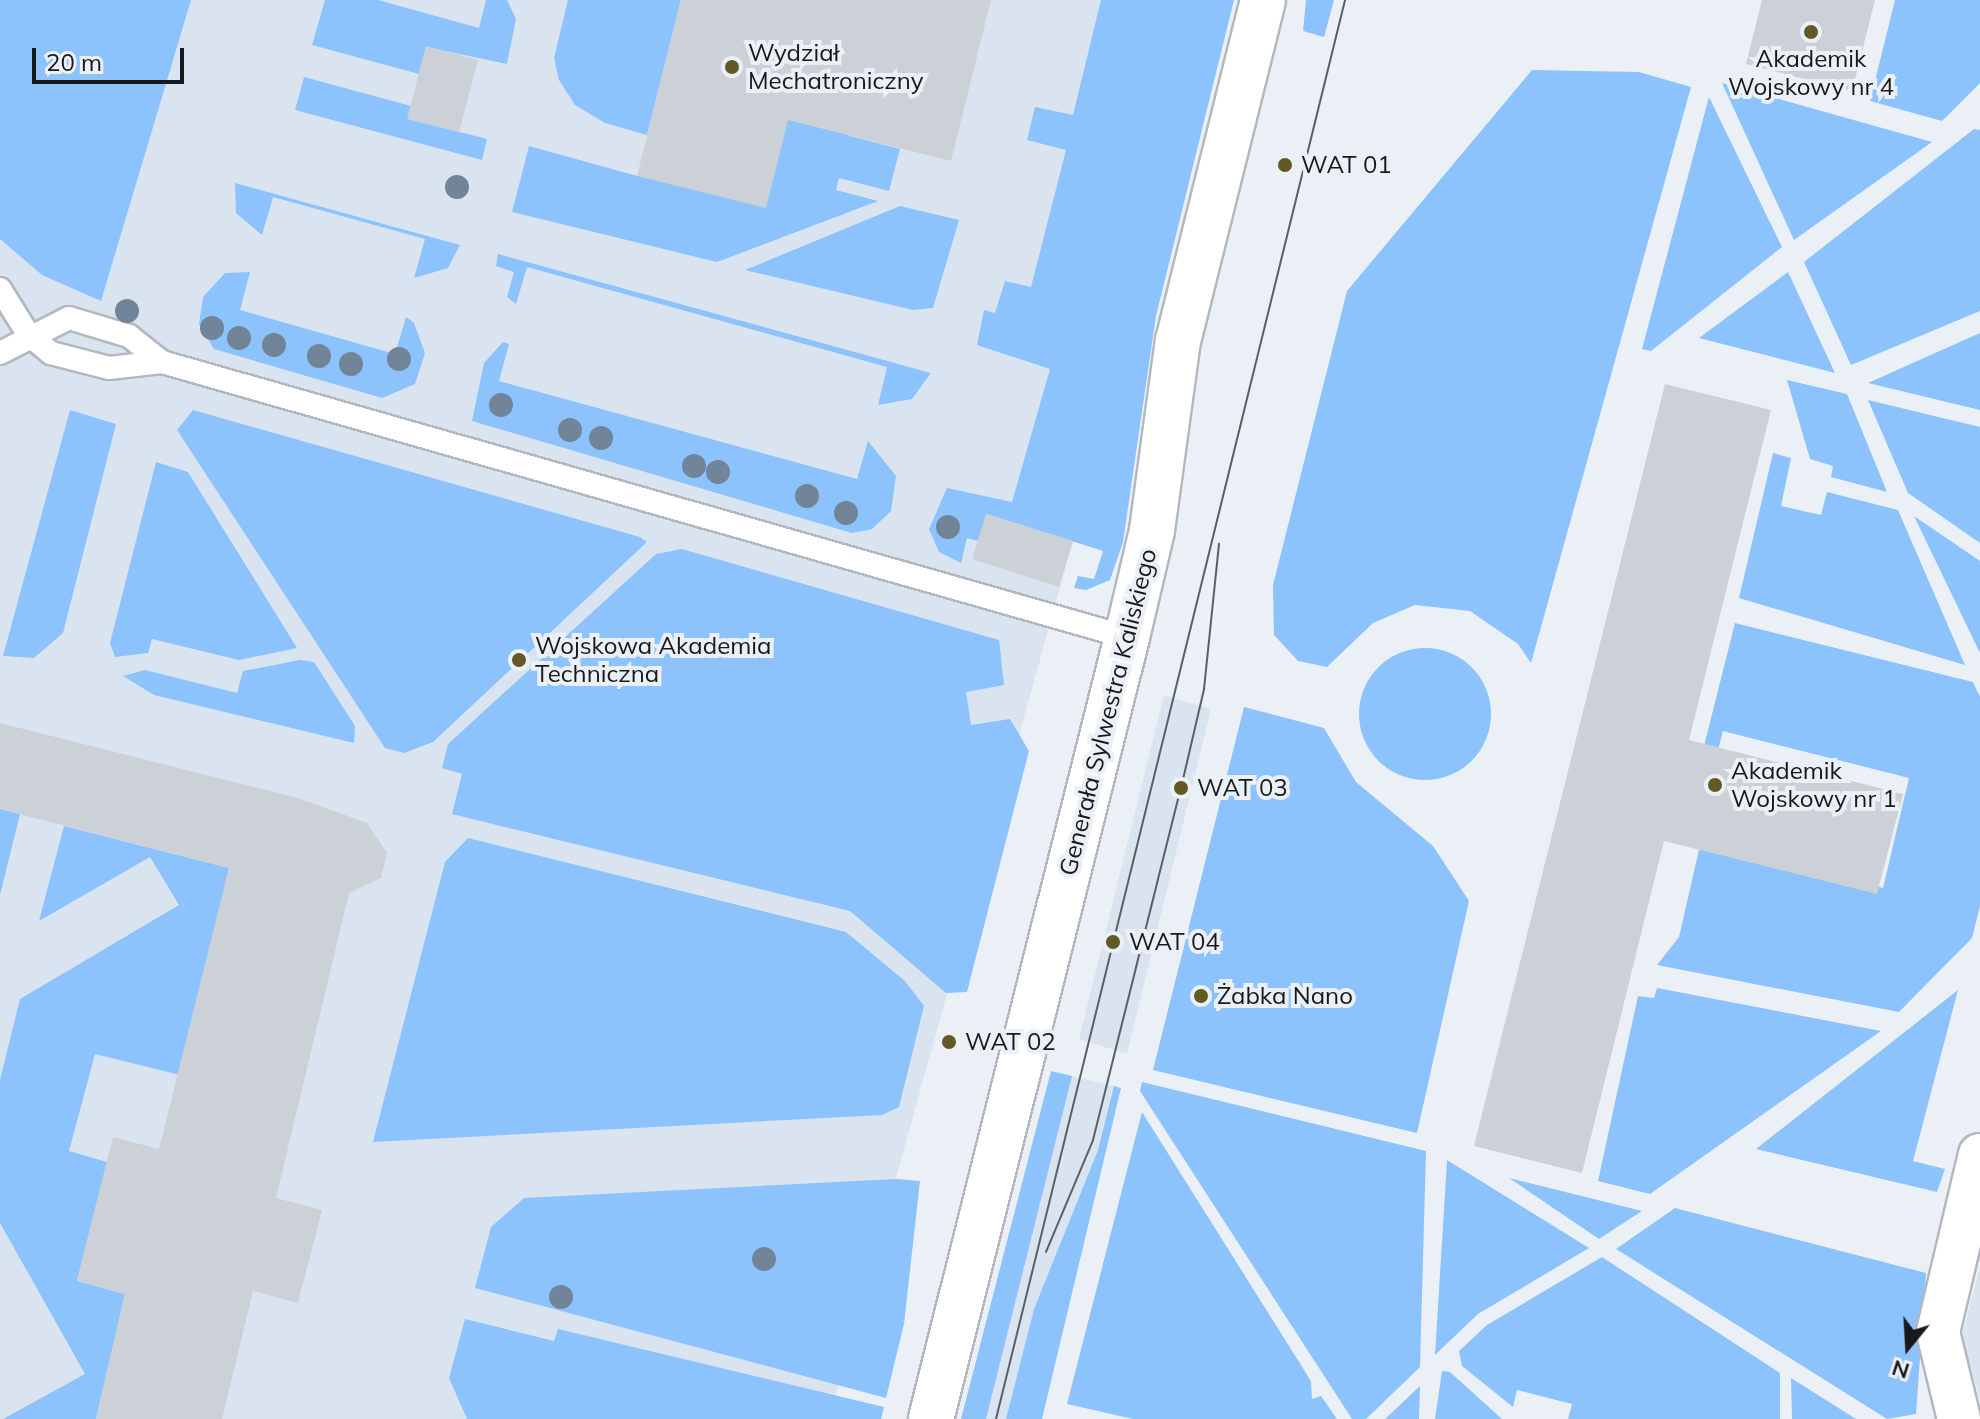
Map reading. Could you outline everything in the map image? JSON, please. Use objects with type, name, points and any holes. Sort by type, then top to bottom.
[{"type":"street","name":"Generała Sylwestra Kaliskiego","points":[[931,1419],[1127,637],[1152,530],[1178,341],[1263,0]]},
{"type":"street","points":[[1959,1419],[1938,1332],[1980,1155]]},
{"type":"lane","points":[[0,289],[28,334],[51,353],[109,368],[162,362]]},
{"type":"lane","points":[[0,353],[28,334],[69,318],[129,336],[162,362],[1127,637]]},
{"type":"shaded area","name":"Wojskowa Akademia Techniczna","points":[[0,0],[1155,0],[1026,525],[1073,541],[829,1419],[0,1419]]},
{"type":"shaded area","points":[[0,0],[191,0],[101,301],[42,275],[0,239]]},
{"type":"shaded area","points":[[325,0],[378,0],[479,28],[486,0],[507,0],[516,19],[507,64],[426,47],[419,74],[312,45]]},
{"type":"shaded area","points":[[568,0],[681,0],[647,135],[605,123],[575,105],[559,80],[554,58]]},
{"type":"shaded area","points":[[817,0],[850,136],[900,149],[889,191],[839,178],[836,190],[878,201],[717,262],[512,212],[529,146],[637,176]]},
{"type":"shaded area","points":[[1101,0],[1234,0],[1156,316],[1123,542],[1110,580],[1086,590],[1074,588],[1078,576],[1094,579],[1103,551],[987,514],[978,541],[967,538],[961,563],[939,552],[929,529],[947,488],[1012,502],[1050,369],[977,345],[984,310],[995,313],[1005,281],[1031,287],[1066,150],[1027,140],[1035,107],[1073,115]]},
{"type":"shaded area","points":[[1306,0],[1334,0],[1324,37],[1303,31]]},
{"type":"shaded area","points":[[1895,0],[1980,0],[1980,83],[1942,121],[1870,101]]},
{"type":"shaded area","points":[[1532,70],[1639,72],[1691,87],[1531,663],[1518,644],[1470,611],[1415,605],[1373,623],[1327,667],[1298,661],[1274,635],[1273,585],[1347,291]]},
{"type":"shaded area","points":[[304,77],[411,106],[408,119],[487,139],[482,160],[295,110]]},
{"type":"shaded area","points":[[1722,83],[1932,142],[1794,240]]},
{"type":"shaded area","points":[[1709,97],[1782,247],[1651,351],[1642,349]]},
{"type":"shaded area","points":[[1974,129],[1980,130],[1980,311],[1851,365],[1804,262]]},
{"type":"shaded area","points":[[235,183],[460,245],[448,268],[414,278],[425,239],[273,197],[262,235],[236,213]]},
{"type":"shaded area","points":[[900,206],[959,220],[933,308],[913,310],[745,270]]},
{"type":"shaded area","points":[[498,254],[931,373],[912,399],[878,405],[887,367],[527,267],[516,304],[507,297],[514,272],[496,266]]},
{"type":"shaded area","points":[[250,272],[240,310],[395,354],[406,317],[414,323],[425,353],[415,384],[382,398],[214,349],[199,324],[203,297],[225,273]]},
{"type":"shaded area","points":[[1788,272],[1835,373],[1699,338]]},
{"type":"shaded area","points":[[1980,333],[1980,410],[1868,383]]},
{"type":"shaded area","points":[[503,342],[509,344],[499,381],[857,479],[868,441],[896,476],[891,511],[872,529],[852,533],[472,421],[484,363]]},
{"type":"shaded area","points":[[1787,380],[1847,394],[1887,492],[1831,477],[1833,466],[1810,459]]},
{"type":"shaded area","points":[[1868,400],[1980,427],[1980,543],[1908,493]]},
{"type":"shaded area","points":[[70,410],[116,424],[63,633],[34,658],[3,656]]},
{"type":"shaded area","points":[[193,410],[640,537],[647,542],[433,742],[404,753],[385,748],[177,430]]},
{"type":"shaded area","points":[[1773,453],[1791,458],[1781,506],[1821,515],[1827,492],[1898,510],[1965,665],[1739,598]]},
{"type":"shaded area","points":[[156,462],[188,472],[297,648],[239,660],[152,639],[148,653],[115,657],[110,643]]},
{"type":"shaded area","points":[[1914,516],[1980,561],[1980,653]]},
{"type":"shaded area","points":[[682,549],[999,640],[1004,685],[966,692],[971,725],[1010,719],[1029,751],[967,992],[946,993],[850,911],[452,814],[462,774],[442,768],[448,744],[656,554]]},
{"type":"shaded area","points":[[1735,623],[1973,682],[1980,697],[1980,906],[1972,938],[1899,1012],[1657,965],[1679,937],[1701,841],[1883,888],[1909,778],[1723,731],[1715,761],[1701,758]]},
{"type":"shaded area","points":[[1425,648],[1450,653],[1472,667],[1486,689],[1491,714],[1486,739],[1472,761],[1450,775],[1425,780],[1400,775],[1378,761],[1364,739],[1359,714],[1364,689],[1378,667],[1400,653]]},
{"type":"shaded area","points":[[300,660],[314,662],[355,726],[354,743],[154,695],[123,676],[145,670],[237,693],[243,671]]},
{"type":"shaded area","points":[[1164,695],[1211,709],[1127,1054],[1079,1039]]},
{"type":"shaded area","points":[[1244,707],[1324,728],[1356,782],[1433,846],[1469,901],[1417,1133],[1153,1070]]},
{"type":"shaded area","points":[[0,809],[20,814],[0,895]]},
{"type":"shaded area","points":[[64,826],[229,868],[180,1075],[95,1054],[69,1151],[107,1162],[77,1281],[125,1294],[96,1419],[3,1419],[85,1374],[0,1223],[0,1080],[20,999],[179,905],[150,857],[39,921]]},
{"type":"shaded area","points":[[468,838],[846,932],[905,981],[924,1006],[899,1107],[882,1115],[373,1142],[445,862]]},
{"type":"shaded area","points":[[1657,988],[1881,1031],[1650,1194],[1598,1181],[1638,996],[1654,998]]},
{"type":"shaded area","points":[[1958,990],[1913,1161],[1945,1169],[1937,1192],[1756,1149]]},
{"type":"shaded area","points":[[1051,1071],[1072,1076],[986,1419],[961,1419]]},
{"type":"shaded area","points":[[1072,1076],[1114,1086],[1098,1150],[1034,1309],[1006,1419],[986,1419]]},
{"type":"shaded area","points":[[1142,1082],[1426,1151],[1420,1367],[1366,1419],[1352,1419],[1140,1091]]},
{"type":"shaded area","points":[[1114,1086],[1121,1088],[1042,1419],[1006,1419],[1034,1309],[1098,1150]]},
{"type":"shaded area","points":[[1142,1112],[1311,1381],[1312,1399],[1321,1396],[1337,1419],[1133,1419],[1067,1404]]},
{"type":"shaded area","points":[[1447,1160],[1589,1248],[1478,1314],[1435,1355]]},
{"type":"shaded area","points":[[1509,1178],[1642,1211],[1599,1239]]},
{"type":"shaded area","points":[[896,1179],[920,1181],[904,1324],[886,1398],[475,1288],[491,1227],[524,1198]]},
{"type":"shaded area","points":[[1675,1208],[1926,1273],[1916,1414],[1887,1419],[1616,1249]]},
{"type":"shaded area","points":[[1602,1257],[1780,1373],[1780,1419],[1568,1419],[1572,1404],[1517,1390],[1513,1407],[1462,1366],[1459,1351],[1487,1325]]},
{"type":"shaded area","points":[[1980,1267],[1980,1400],[1962,1336]]},
{"type":"shaded area","points":[[465,1319],[554,1341],[558,1329],[884,1407],[881,1419],[467,1419],[449,1378]]},
{"type":"shaded area","points":[[1442,1371],[1450,1372],[1502,1419],[1435,1419]]},
{"type":"shaded area","points":[[1791,1378],[1856,1419],[1792,1419]]},
{"type":"shaded area","points":[[1420,1386],[1419,1419],[1385,1419]]},
{"type":"building","points":[[681,0],[991,0],[951,161],[788,120],[766,208],[637,176]]},
{"type":"building","name":"Akademik Wojskowy nr 4","points":[[1762,0],[1875,0],[1852,91],[1746,64]]},
{"type":"building","points":[[426,46],[478,60],[459,132],[407,119]]},
{"type":"building","name":"Akademik Wojskowy nr 1","points":[[1665,384],[1771,410],[1689,740],[1903,794],[1877,894],[1664,841],[1582,1173],[1474,1146]]},
{"type":"building","points":[[986,514],[1073,541],[1059,587],[972,559]]},
{"type":"building","points":[[0,723],[298,798],[367,823],[387,853],[381,878],[349,893],[276,1198],[322,1210],[298,1303],[253,1291],[222,1419],[96,1419],[125,1294],[77,1281],[113,1137],[159,1149],[229,868],[0,809]]},
{"type":"tram line","points":[[996,1419],[1345,0]]},
{"type":"tram line","points":[[1046,1252],[1093,1140],[1181,788],[1204,689],[1219,544]]},
{"type":"place","name":"Akademik Wojskowy nr 4","points":[[1811,32]]},
{"type":"place","name":"Wydział Mechatroniczny","points":[[732,67]]},
{"type":"place","name":"WAT 01","points":[[1285,165]]},
{"type":"place","name":"Wojskowa Akademia Techniczna","points":[[519,660]]},
{"type":"place","name":"Akademik Wojskowy nr 1","points":[[1715,785]]},
{"type":"place","name":"WAT 03","points":[[1181,788]]},
{"type":"place","name":"WAT 04","points":[[1113,942]]},
{"type":"place","name":"Żabka Nano","points":[[1201,996]]},
{"type":"place","name":"WAT 02","points":[[949,1042]]}]
